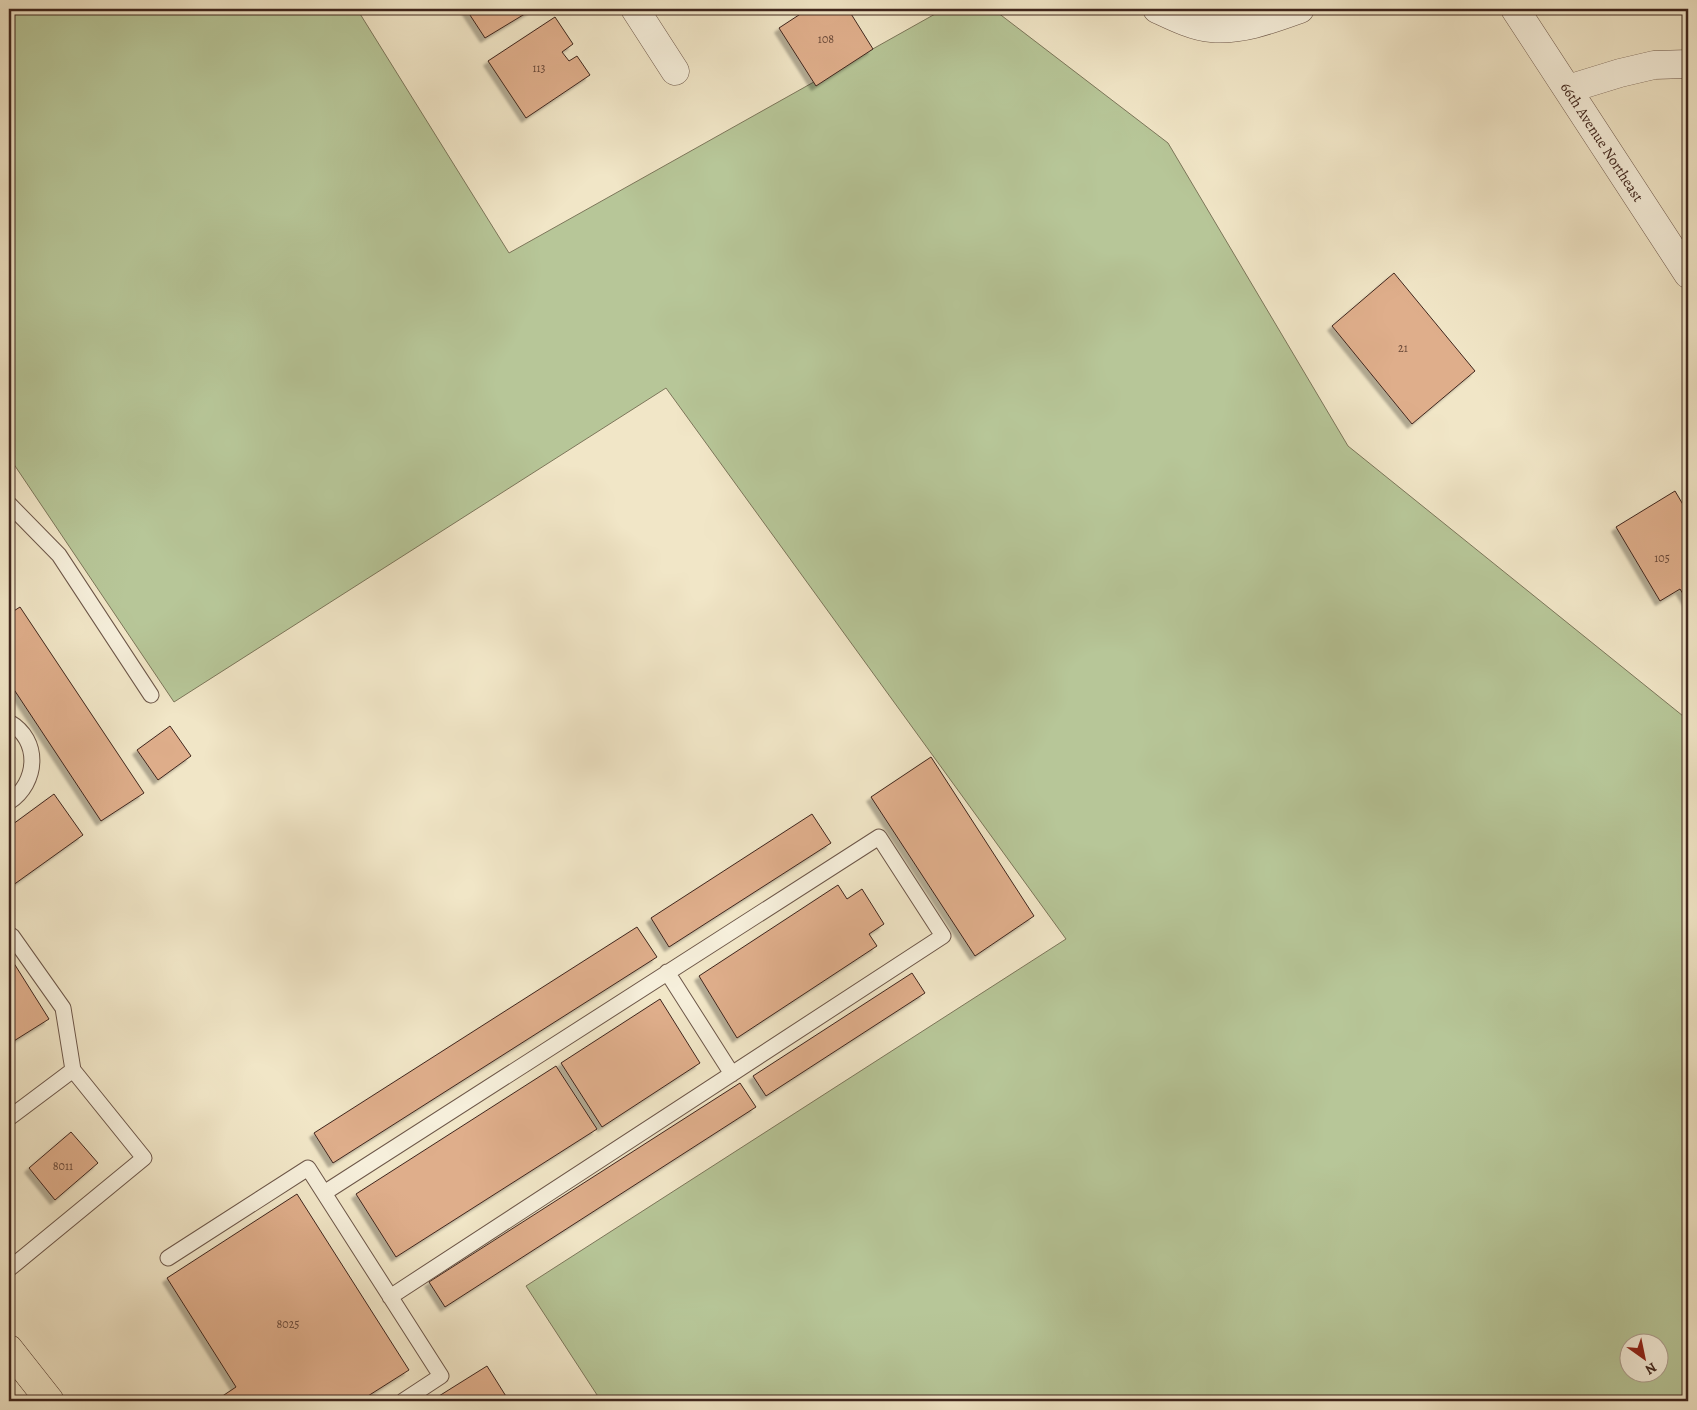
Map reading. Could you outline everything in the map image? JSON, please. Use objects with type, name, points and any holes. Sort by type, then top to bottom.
[{"type":"main road","points":[[9,1349],[50,1401]]},
{"type":"street","points":[[635,9],[675,71]]},
{"type":"street","points":[[1156,9],[1178,19],[1210,28],[1238,27],[1271,20],[1300,9]]},
{"type":"street","name":"66th Avenue Northeast","points":[[1515,9],[1688,274]]},
{"type":"street","points":[[1568,89],[1620,73],[1654,66],[1688,64]]},
{"type":"lane","points":[[9,504],[59,555],[151,695]]},
{"type":"lane","points":[[9,722],[24,735],[31,748],[33,762],[30,776],[24,789],[9,802]]},
{"type":"lane","points":[[324,1193],[879,836],[944,936],[390,1296]]},
{"type":"lane","points":[[9,939],[12,936],[63,1008],[73,1070],[144,1158],[9,1269]]},
{"type":"lane","points":[[667,972],[732,1074]]},
{"type":"lane","points":[[9,1118],[73,1070]]},
{"type":"lane","points":[[168,1258],[308,1168],[441,1376],[403,1401]]},
{"type":"green space","points":[[9,9],[357,9],[509,253],[944,9],[993,9],[1168,143],[1348,446],[1688,720],[1688,1401],[601,1401],[526,1286],[1066,939],[666,388],[174,702],[9,457]]},
{"type":"building","points":[[466,9],[533,9],[485,38]]},
{"type":"building","points":[[808,9],[848,9],[873,49],[816,86],[779,28]]},
{"type":"building","points":[[555,17],[573,44],[562,52],[569,61],[577,56],[590,75],[526,118],[488,61]]},
{"type":"building","points":[[1394,273],[1475,371],[1412,424],[1332,326]]},
{"type":"building","points":[[1675,491],[1688,513],[1688,602],[1680,589],[1660,601],[1616,527]]},
{"type":"building","points":[[20,607],[144,793],[101,821],[9,682],[9,614]]},
{"type":"building","points":[[170,726],[191,756],[158,780],[137,750]]},
{"type":"building","points":[[931,757],[1034,916],[975,956],[871,797]]},
{"type":"building","points":[[54,794],[83,835],[9,888],[9,827]]},
{"type":"building","points":[[812,814],[831,843],[669,947],[651,918]]},
{"type":"building","points":[[838,885],[847,899],[862,889],[884,924],[869,934],[877,946],[737,1038],[699,976]]},
{"type":"building","points":[[637,927],[657,957],[333,1163],[314,1133]]},
{"type":"building","points":[[9,958],[49,1019],[9,1044]]},
{"type":"building","points":[[912,973],[925,993],[766,1096],[753,1076]]},
{"type":"building","points":[[660,999],[700,1063],[602,1127],[561,1063]]},
{"type":"building","points":[[556,1066],[597,1129],[396,1257],[356,1194]]},
{"type":"building","points":[[740,1083],[756,1107],[445,1307],[429,1282]]},
{"type":"building","points":[[71,1132],[98,1163],[55,1200],[29,1168]]},
{"type":"building","points":[[297,1194],[409,1370],[360,1401],[215,1401],[236,1387],[167,1278]]},
{"type":"building","points":[[487,1366],[509,1401],[431,1401]]}]
